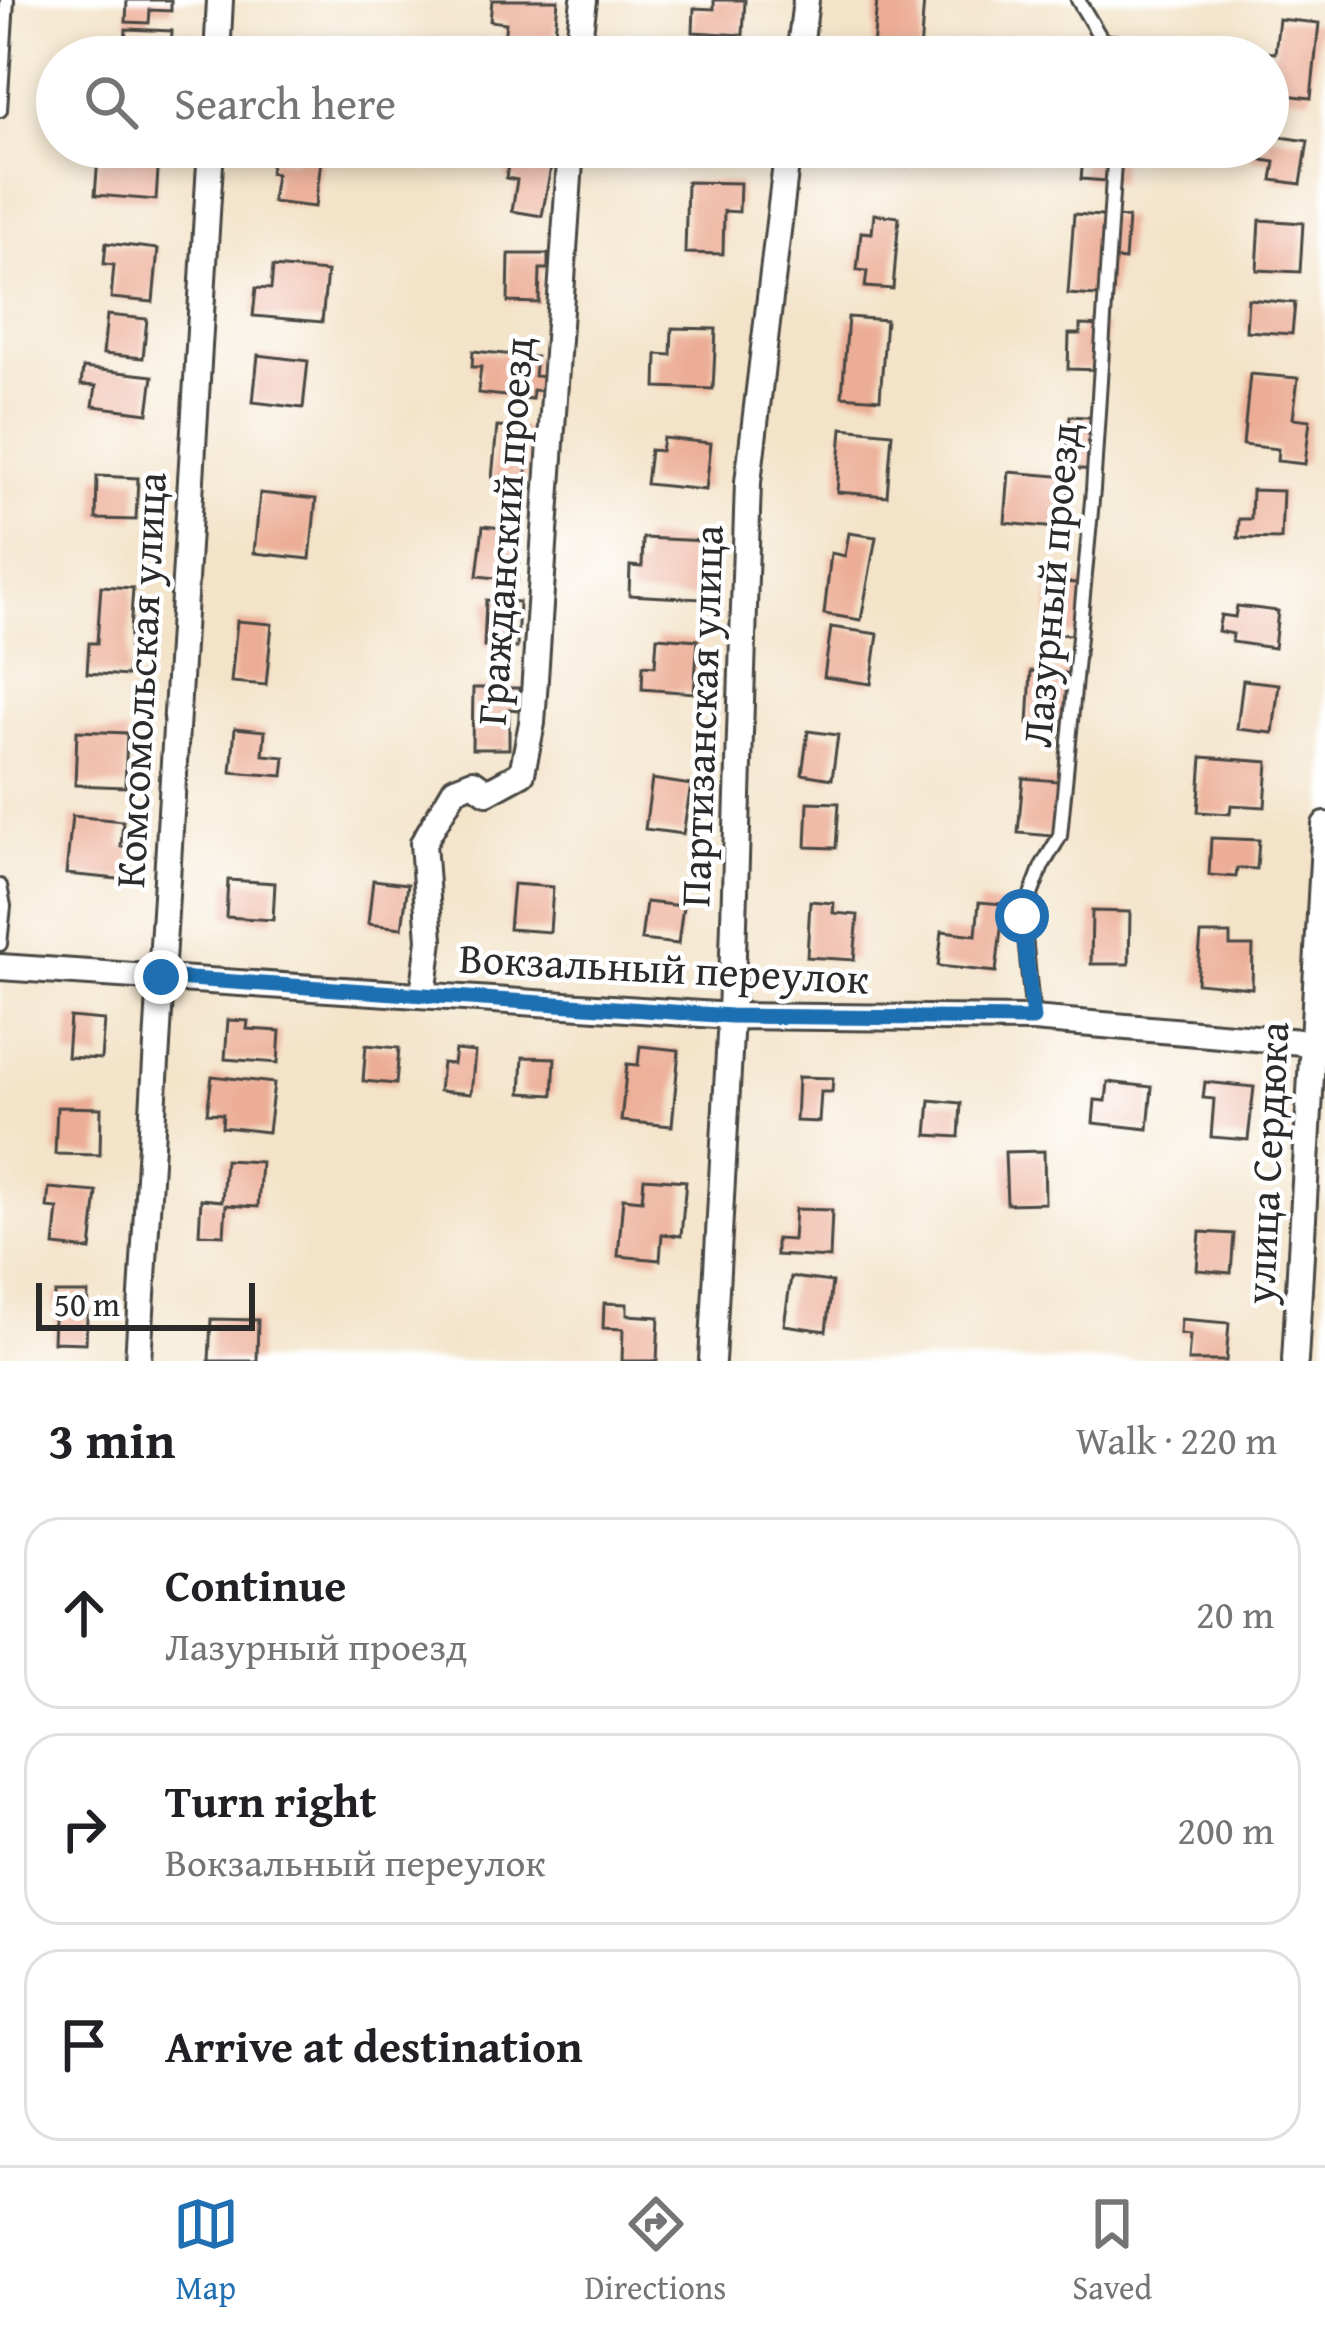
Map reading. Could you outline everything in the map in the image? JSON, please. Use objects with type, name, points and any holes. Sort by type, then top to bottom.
[{"type":"street","points":[[218,36],[220,0]]},
{"type":"street","points":[[580,36],[584,0]]},
{"type":"street","points":[[802,36],[806,0]]},
{"type":"street","name":"Комсомольская улица","points":[[137,1361],[210,168]]},
{"type":"street","name":"Гражданский проезд","points":[[423,995],[430,940],[423,843],[455,789],[473,782],[487,792],[522,773],[532,723],[571,168]]},
{"type":"street","name":"Партизанская улица","points":[[712,1361],[731,1016],[748,482],[785,168]]},
{"type":"street","name":"улица Сердюка","points":[[1295,1361],[1318,1043],[1325,825]]},
{"type":"street","name":"Вокзальный переулок","points":[[0,967],[731,1016],[1033,1019],[1318,1043]]},
{"type":"lane","points":[[0,110],[7,0]]},
{"type":"lane","points":[[1078,0],[1099,36]]},
{"type":"lane","name":"Лазурный проезд","points":[[1033,1019],[1022,916],[1060,836],[1093,490],[1114,168]]},
{"type":"lane","points":[[0,886],[4,906],[0,944]]},
{"type":"building","points":[[127,0],[171,0],[171,11],[150,10],[149,23],[126,22]]},
{"type":"building","points":[[492,0],[558,0],[555,36],[504,36],[506,23],[490,21]]},
{"type":"building","points":[[714,0],[745,0],[743,35],[693,32],[694,8],[714,9]]},
{"type":"building","points":[[877,0],[924,0],[921,36],[874,36]]},
{"type":"building","points":[[1279,19],[1319,23],[1311,98],[1289,95],[1289,36],[1277,36]]},
{"type":"building","points":[[126,29],[172,31],[172,36],[126,36]]},
{"type":"building","points":[[1289,138],[1308,141],[1301,184],[1272,180],[1274,168],[1289,168]]},
{"type":"building","points":[[97,168],[158,168],[156,200],[95,195]]},
{"type":"building","points":[[271,168],[320,168],[315,207],[272,202],[276,174],[270,173]]},
{"type":"building","points":[[508,168],[551,168],[542,216],[512,211],[517,180],[506,178]]},
{"type":"building","points":[[1082,168],[1121,168],[1120,182],[1081,179]]},
{"type":"building","points":[[687,182],[740,183],[739,212],[724,211],[723,254],[685,253]]},
{"type":"building","points":[[874,214],[899,217],[893,289],[865,287],[867,271],[857,270],[861,232],[872,233]]},
{"type":"building","points":[[1074,214],[1128,218],[1125,260],[1115,259],[1112,297],[1068,294]]},
{"type":"building","points":[[1260,220],[1303,223],[1300,272],[1257,270]]},
{"type":"building","points":[[106,243],[158,249],[153,302],[111,298],[114,265],[104,264]]},
{"type":"building","points":[[509,254],[548,254],[548,269],[540,269],[539,303],[508,302]]},
{"type":"building","points":[[273,267],[327,272],[322,322],[253,316],[256,288],[271,289]]},
{"type":"building","points":[[1248,299],[1295,303],[1292,334],[1246,331]]},
{"type":"building","points":[[107,315],[147,319],[143,358],[103,354]]},
{"type":"building","points":[[848,317],[886,320],[880,399],[842,396]]},
{"type":"building","points":[[1080,325],[1106,326],[1104,370],[1068,369],[1069,334],[1080,334]]},
{"type":"building","points":[[672,328],[716,329],[713,389],[656,387],[657,354],[671,355]]},
{"type":"building","points":[[473,351],[536,357],[534,376],[546,377],[545,391],[533,390],[532,399],[478,393],[481,367],[472,367]]},
{"type":"building","points":[[258,355],[308,361],[303,408],[253,402]]},
{"type":"building","points":[[83,368],[153,376],[148,413],[93,406],[96,386],[81,385]]},
{"type":"building","points":[[1250,374],[1298,378],[1293,418],[1310,420],[1305,464],[1277,461],[1278,449],[1243,445]]},
{"type":"building","points":[[1070,416],[1101,418],[1097,470],[1065,468]]},
{"type":"building","points":[[497,427],[530,429],[526,481],[492,478]]},
{"type":"building","points":[[842,428],[892,433],[887,496],[837,492]]},
{"type":"building","points":[[663,438],[711,443],[706,490],[646,484],[650,450],[661,451]]},
{"type":"building","points":[[1009,472],[1070,477],[1068,505],[1059,504],[1057,528],[1005,523]]},
{"type":"building","points":[[97,476],[138,478],[136,520],[96,519]]},
{"type":"building","points":[[1252,490],[1283,491],[1281,539],[1238,538],[1239,519],[1251,519]]},
{"type":"building","points":[[260,493],[316,499],[310,559],[254,553]]},
{"type":"building","points":[[483,526],[522,530],[517,580],[477,576]]},
{"type":"building","points":[[849,533],[876,537],[861,620],[824,614],[831,553],[845,556]]},
{"type":"building","points":[[643,538],[705,541],[702,599],[629,595],[630,566],[642,567]]},
{"type":"building","points":[[1050,581],[1088,584],[1084,636],[1046,633]]},
{"type":"building","points":[[101,586],[133,588],[127,676],[87,673],[89,643],[97,643]]},
{"type":"building","points":[[486,600],[519,602],[517,648],[484,647]]},
{"type":"building","points":[[1237,606],[1278,611],[1274,648],[1232,642],[1233,634],[1218,631],[1221,615],[1235,617]]},
{"type":"building","points":[[237,621],[272,624],[266,685],[231,682]]},
{"type":"building","points":[[831,627],[878,634],[871,684],[824,677]]},
{"type":"building","points":[[657,637],[698,640],[694,693],[642,689],[643,665],[655,666]]},
{"type":"building","points":[[1031,671],[1079,674],[1076,727],[1028,724]]},
{"type":"building","points":[[1243,680],[1279,684],[1273,733],[1237,729]]},
{"type":"building","points":[[473,688],[519,688],[519,710],[509,709],[509,749],[472,749]]},
{"type":"building","points":[[235,728],[265,731],[263,755],[285,757],[283,776],[231,772]]},
{"type":"building","points":[[77,731],[127,733],[125,787],[75,785]]},
{"type":"building","points":[[808,731],[838,735],[832,779],[802,774]]},
{"type":"building","points":[[1202,757],[1268,762],[1265,807],[1231,805],[1230,814],[1198,812]]},
{"type":"building","points":[[1023,778],[1069,782],[1063,837],[1018,833]]},
{"type":"building","points":[[652,779],[691,785],[683,834],[645,829]]},
{"type":"building","points":[[808,802],[839,803],[836,848],[806,847]]},
{"type":"building","points":[[72,816],[123,821],[121,847],[132,848],[129,880],[66,874]]},
{"type":"building","points":[[1211,838],[1259,840],[1257,869],[1237,868],[1236,877],[1209,875]]},
{"type":"building","points":[[228,880],[275,883],[273,920],[226,917]]},
{"type":"building","points":[[373,880],[408,884],[402,928],[368,924]]},
{"type":"building","points":[[513,884],[553,887],[550,932],[509,929]]},
{"type":"building","points":[[810,901],[834,903],[833,913],[858,915],[854,960],[807,957]]},
{"type":"building","points":[[646,902],[683,906],[678,944],[641,940]]},
{"type":"building","points":[[979,902],[1004,904],[996,972],[938,966],[942,931],[976,935]]},
{"type":"building","points":[[1092,911],[1130,912],[1129,964],[1091,964]]},
{"type":"building","points":[[1201,934],[1230,934],[1230,946],[1253,946],[1252,988],[1197,983]]},
{"type":"building","points":[[70,1017],[104,1020],[101,1059],[67,1057]]},
{"type":"building","points":[[228,1020],[248,1021],[247,1029],[280,1031],[278,1063],[225,1059]]},
{"type":"building","points":[[366,1045],[399,1048],[396,1084],[363,1081]]},
{"type":"building","points":[[640,1046],[679,1050],[672,1126],[621,1121],[627,1064],[638,1065]]},
{"type":"building","points":[[455,1050],[475,1052],[471,1094],[439,1091],[442,1063],[453,1064]]},
{"type":"building","points":[[523,1057],[555,1058],[553,1095],[521,1093]]},
{"type":"building","points":[[212,1076],[274,1083],[268,1132],[222,1127],[223,1114],[207,1113]]},
{"type":"building","points":[[798,1077],[833,1078],[832,1092],[821,1092],[819,1122],[796,1121]]},
{"type":"building","points":[[1108,1082],[1152,1087],[1148,1129],[1093,1123],[1095,1100],[1106,1101]]},
{"type":"building","points":[[1205,1082],[1254,1087],[1248,1140],[1211,1137],[1214,1099],[1203,1098]]},
{"type":"building","points":[[930,1100],[961,1103],[959,1137],[927,1135]]},
{"type":"building","points":[[57,1107],[101,1108],[100,1155],[55,1154]]},
{"type":"building","points":[[1044,1151],[1045,1203],[1007,1204],[1005,1152]]},
{"type":"building","points":[[225,1160],[261,1162],[258,1207],[226,1205],[224,1235],[199,1234],[201,1199],[222,1201]]},
{"type":"building","points":[[644,1178],[686,1181],[681,1236],[662,1234],[660,1260],[618,1256],[623,1198],[642,1200]]},
{"type":"building","points":[[49,1188],[97,1192],[91,1250],[54,1246],[58,1209],[47,1208]]},
{"type":"building","points":[[795,1209],[832,1210],[830,1258],[776,1255],[776,1239],[793,1240]]},
{"type":"building","points":[[1200,1232],[1234,1234],[1231,1273],[1197,1270]]},
{"type":"building","points":[[791,1277],[832,1282],[826,1331],[784,1325]]},
{"type":"building","points":[[55,1293],[88,1293],[86,1343],[53,1342]]},
{"type":"building","points":[[604,1303],[627,1304],[627,1315],[659,1317],[657,1361],[622,1361],[623,1329],[603,1328]]},
{"type":"building","points":[[211,1319],[258,1320],[257,1361],[209,1361]]},
{"type":"building","points":[[1181,1319],[1229,1323],[1226,1361],[1188,1361],[1190,1335],[1180,1334]]},
{"type":"route","points":[[161,977],[731,1016],[1033,1019],[1022,916]]}]
